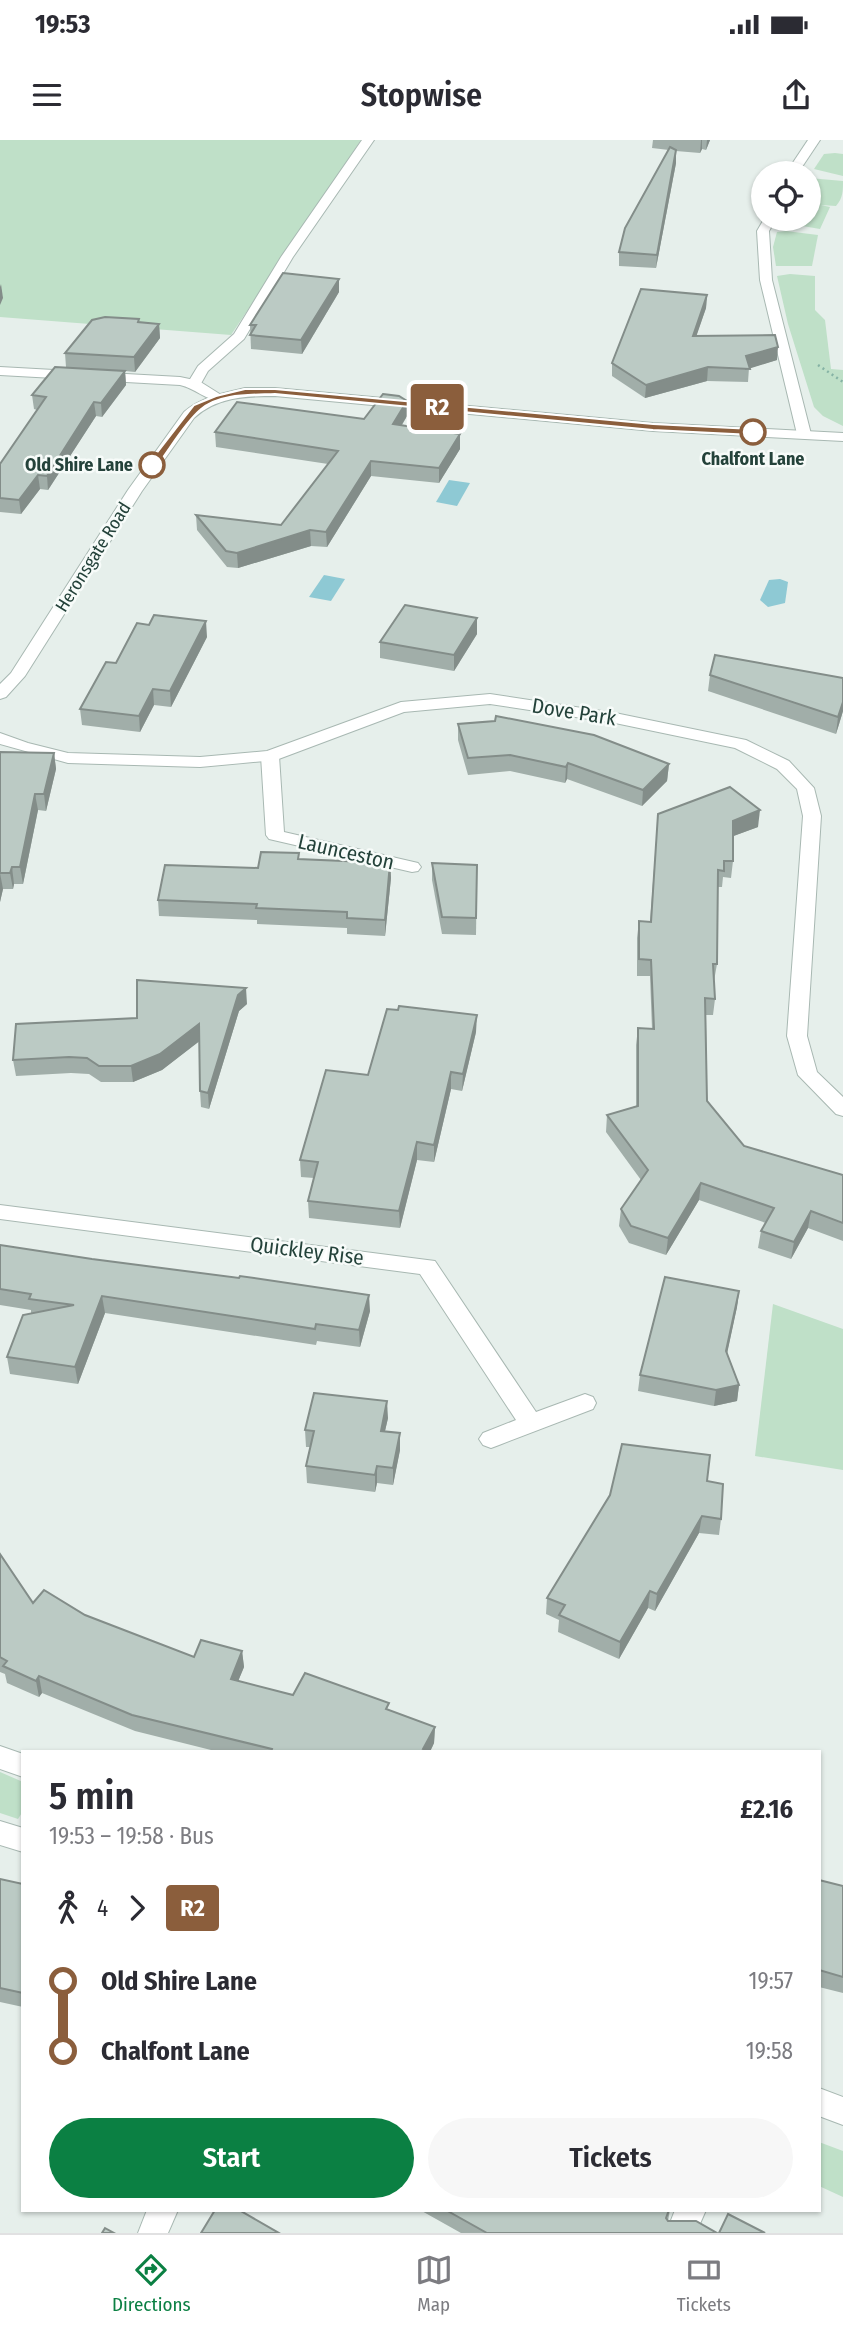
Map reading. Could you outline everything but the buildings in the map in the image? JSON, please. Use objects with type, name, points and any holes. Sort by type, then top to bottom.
[{"type":"street","points":[[194,384],[202,369],[239,336],[287,257],[368,140]]},
{"type":"street","points":[[800,161],[814,140]]},
{"type":"street","points":[[764,231],[766,280],[804,434]]},
{"type":"street","points":[[0,371],[194,384],[219,398],[245,392],[275,391],[653,427],[843,437]]},
{"type":"street","name":"Heronsgate Road","points":[[0,694],[17,676],[35,649],[162,451],[198,407],[219,398]]},
{"type":"street","name":"Dove Park","points":[[0,738],[22,747],[68,758],[200,762],[270,757],[401,707],[490,699],[615,718],[740,744],[783,765],[805,788],[813,816],[797,1036],[808,1075],[843,1109]]},
{"type":"street","name":"Launceston","points":[[270,757],[275,835],[412,867]]},
{"type":"street","name":"Quickley Rise","points":[[0,1212],[427,1267],[531,1424]]},
{"type":"street","points":[[491,1439],[585,1403]]},
{"type":"street","points":[[0,1757],[21,1765]]},
{"type":"street","points":[[0,1833],[21,1839]]},
{"type":"street","points":[[821,2103],[843,2111]]},
{"type":"street","points":[[153,2233],[162,2212]]},
{"type":"street","points":[[681,2233],[690,2212]]},
{"type":"green space","points":[[0,140],[361,140],[231,335],[0,317]]},
{"type":"green space","points":[[824,154],[843,154],[843,176],[821,171],[819,161]]},
{"type":"green space","points":[[821,179],[843,181],[842,194],[836,206],[821,205]]},
{"type":"green space","points":[[821,205],[830,207],[821,227]]},
{"type":"green space","points":[[777,232],[818,235],[812,266],[776,266],[773,247]]},
{"type":"green space","points":[[777,276],[815,276],[815,310],[825,320],[831,369],[843,370],[843,426],[823,416],[814,407],[788,324]]},
{"type":"green space","points":[[773,1304],[843,1329],[843,1470],[755,1456]]},
{"type":"green space","points":[[0,1772],[21,1781],[21,1814],[18,1819],[0,1813]]},
{"type":"green space","points":[[821,2143],[843,2151],[843,2197],[821,2187]]},
{"type":"water","points":[[449,480],[470,483],[457,506],[436,502]]},
{"type":"water","points":[[324,575],[345,579],[331,601],[309,597]]},
{"type":"water","points":[[780,579],[788,582],[785,603],[768,607],[760,600],[769,580]]},
{"type":"bus line","name":"R2","points":[[152,465],[198,407],[219,398],[245,392],[275,391],[653,427],[753,432]]},
{"type":"place","name":"Chalfont Lane","points":[[753,432]]},
{"type":"place","name":"Old Shire Lane","points":[[152,465]]}]
